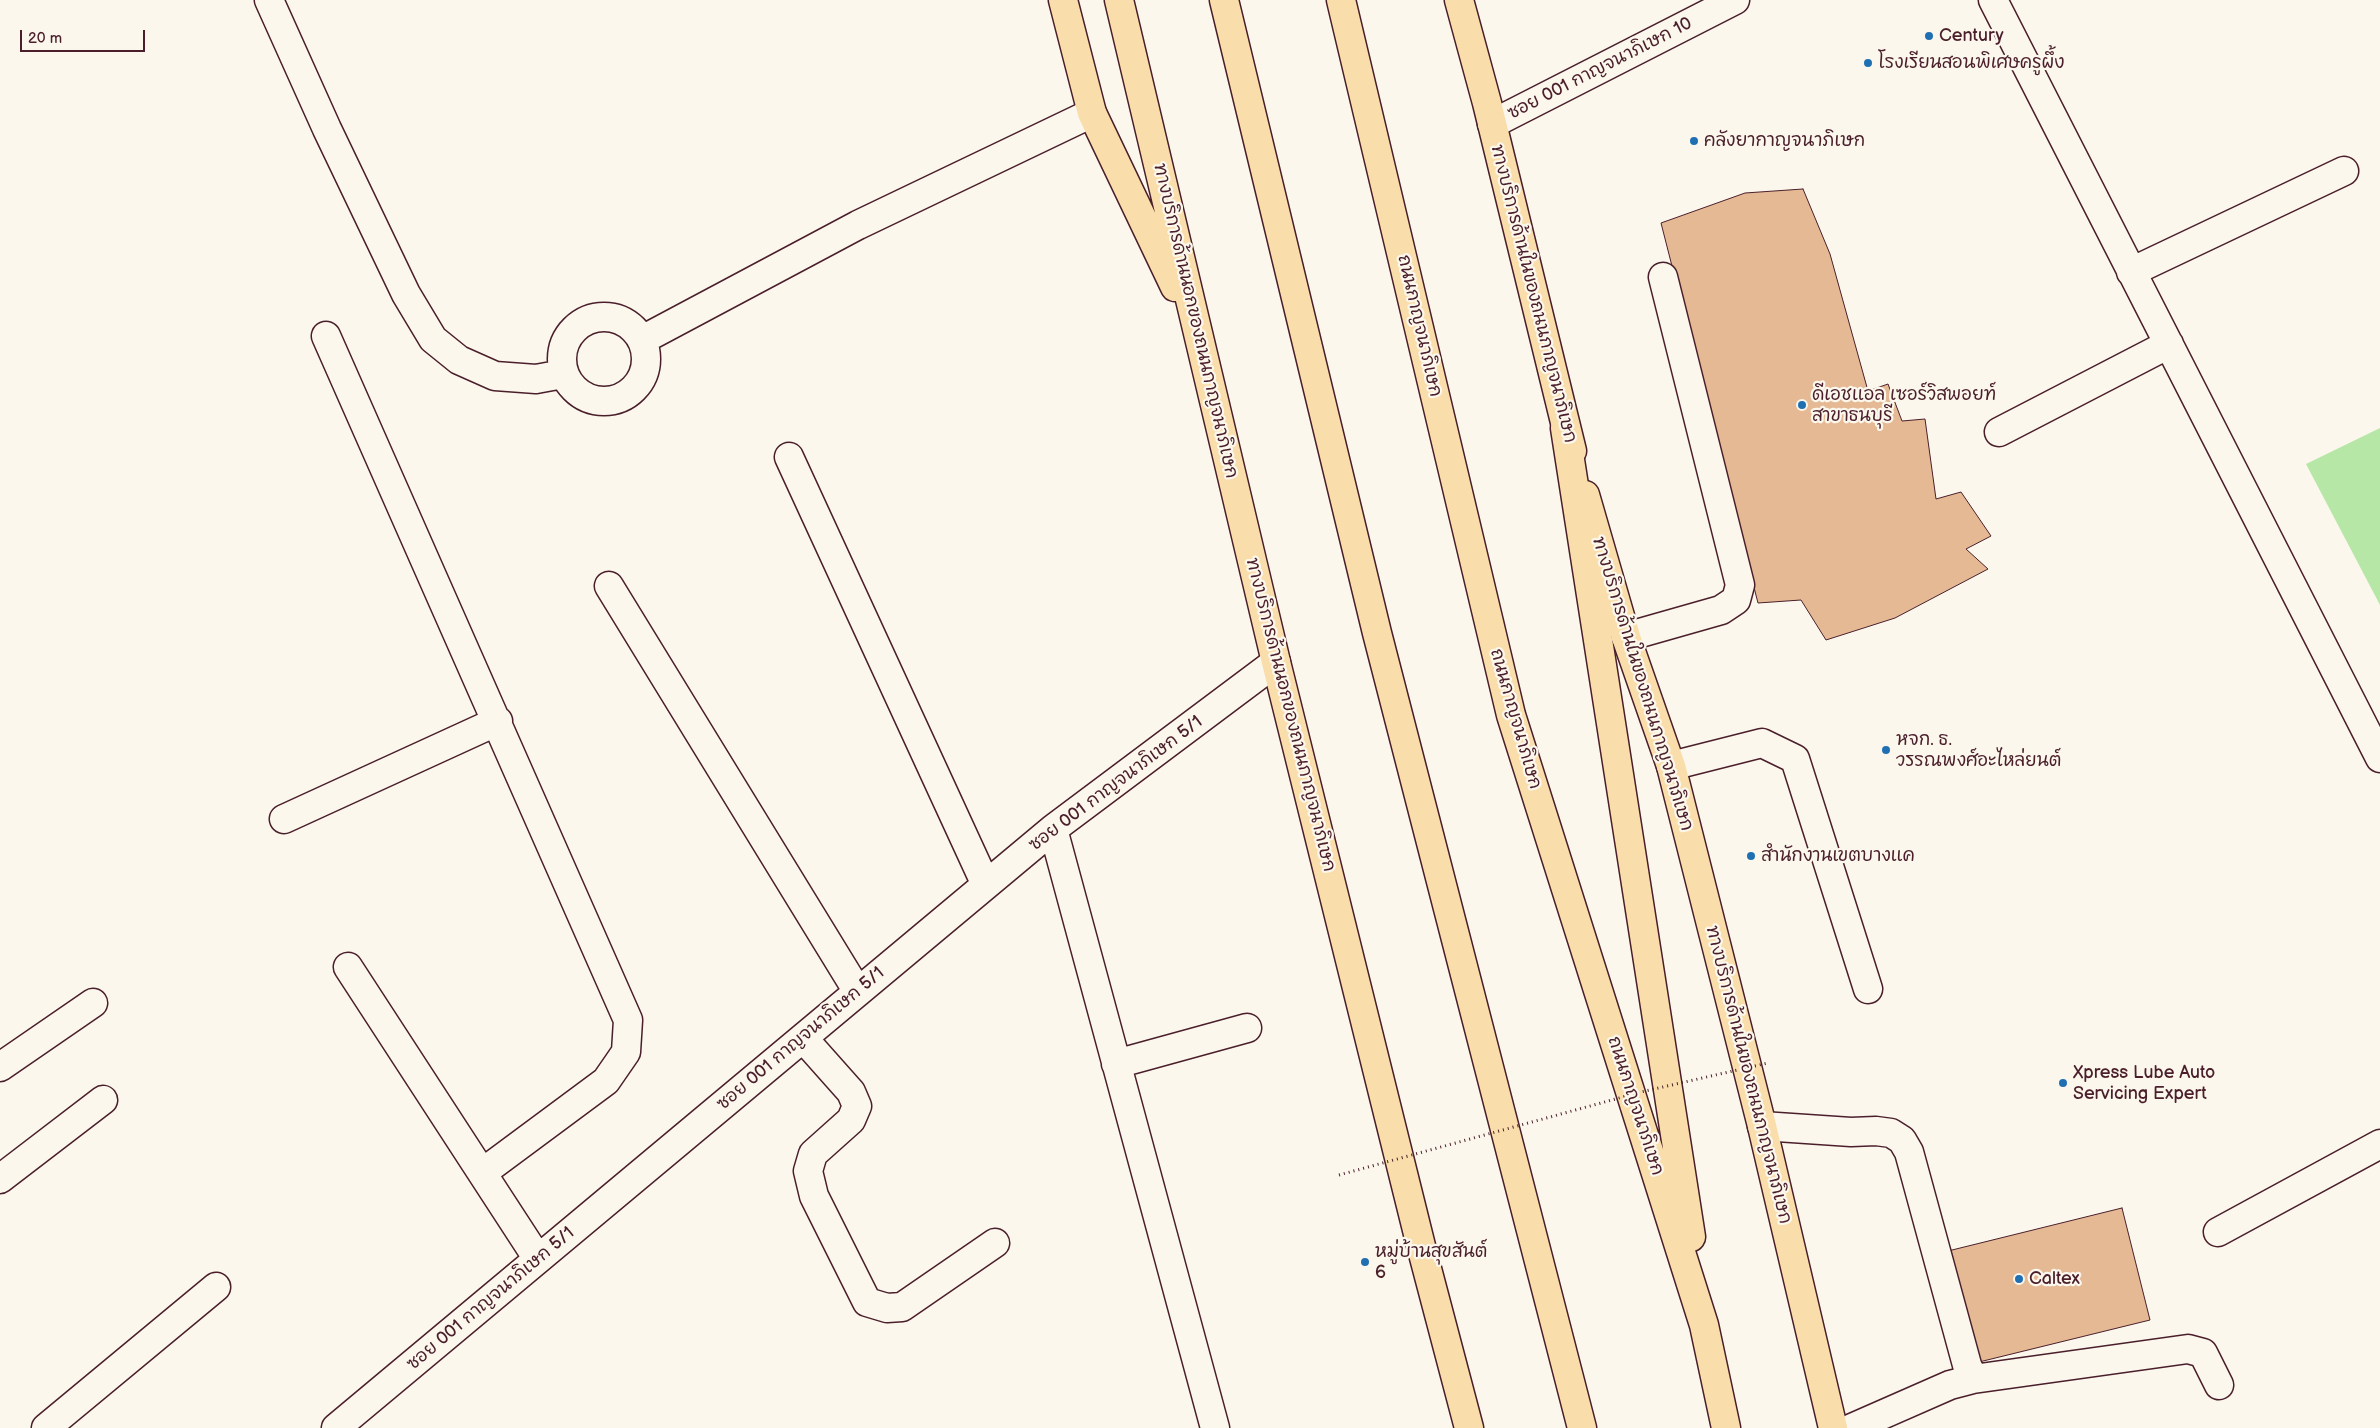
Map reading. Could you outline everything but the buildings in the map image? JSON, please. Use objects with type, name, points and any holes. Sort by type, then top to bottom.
[{"type":"main road","points":[[1063,0],[1092,114],[1198,336]]},
{"type":"main road","name":"ทางบริการด้านนอกของถนนกาญจนาภิเษก","points":[[1119,0],[1276,662],[1421,1246],[1469,1428]]},
{"type":"main road","points":[[1224,0],[1377,633],[1582,1428]]},
{"type":"main road","name":"ถนนกาญจนาภิเษก","points":[[1341,0],[1511,715],[1704,1325],[1726,1428]]},
{"type":"main road","name":"ทางบริการด้านในของถนนกาญจนาภิเษก","points":[[1459,0],[1489,114],[1565,428],[1626,637],[1671,766],[1762,1126],[1833,1428]]},
{"type":"main road","points":[[1473,0],[1489,114]]},
{"type":"main road","points":[[1565,428],[1704,1325]]},
{"type":"street","points":[[269,0],[327,129],[406,294],[433,339],[459,360],[495,376],[536,379],[563,374]]},
{"type":"street","name":"ซอย 001 กาญจนาภิเษก 10","points":[[1489,114],[1735,0]]},
{"type":"street","points":[[1993,0],[2380,758]]},
{"type":"street","points":[[642,340],[858,225],[1092,114]]},
{"type":"street","points":[[2131,272],[2344,171]]},
{"type":"street","points":[[1626,637],[1721,610],[1736,600],[1740,585],[1663,277]]},
{"type":"street","points":[[609,317],[621,320],[633,328],[642,340],[646,352],[646,366],[643,377],[634,390],[616,400],[601,402],[583,397],[571,387],[563,374],[561,362],[562,348],[569,334],[581,324],[594,318],[609,317]]},
{"type":"street","points":[[326,336],[498,721],[628,1020],[626,1052],[606,1082],[482,1173]]},
{"type":"street","points":[[1999,432],[2169,344]]},
{"type":"street","points":[[789,457],[986,885]]},
{"type":"street","points":[[609,586],[858,992]]},
{"type":"street","name":"ซอย 001 กาญจนาภิเษก 5/1","points":[[336,1428],[1053,829],[1276,662]]},
{"type":"street","points":[[284,819],[498,721]]},
{"type":"street","points":[[1671,766],[1762,743],[1795,759],[1868,989]]},
{"type":"street","points":[[1053,829],[1215,1428]]},
{"type":"street","points":[[348,967],[538,1259]]},
{"type":"street","points":[[0,1067],[93,1003]]},
{"type":"street","points":[[1116,1064],[1246,1028]]},
{"type":"street","points":[[803,1038],[851,1092],[857,1106],[851,1120],[813,1154],[808,1171],[814,1196],[867,1302],[887,1308],[902,1307],[995,1243]]},
{"type":"street","points":[[0,1178],[103,1100]]},
{"type":"street","points":[[1762,1126],[1851,1132],[1876,1131],[1891,1134],[1902,1140],[1909,1152],[1967,1365],[1973,1379]]},
{"type":"street","points":[[2218,1232],[2380,1144]]},
{"type":"street","points":[[46,1428],[216,1287]]},
{"type":"street","points":[[1852,1428],[1950,1385],[1973,1379],[2188,1349],[2203,1353],[2219,1385]]},
{"type":"path","points":[[1339,1175],[1642,1092],[1768,1063]]},
{"type":"green space","points":[[2380,428],[2380,605],[2306,464]]},
{"type":"place","name":"Century","points":[[1929,36]]},
{"type":"place","name":"โรงเรียนสอนพิเศษครูผึ้ง","points":[[1868,63]]},
{"type":"place","name":"คลังยากาญจนาภิเษก","points":[[1694,141]]},
{"type":"place","name":"ดีเอชแอล เซอร์วิสพอยท์ สาขาธนบุรี","points":[[1802,405]]},
{"type":"place","name":"หจก. ธ. วรรณพงศ์อะไหล่ยนต์","points":[[1886,750]]},
{"type":"place","name":"สำนักงานเขตบางแค","points":[[1751,856]]},
{"type":"place","name":"Xpress Lube Auto Servicing Expert","points":[[2063,1083]]},
{"type":"place","name":"หมู่บ้านสุขสันต์ 6","points":[[1365,1262]]},
{"type":"place","name":"Caltex","points":[[2019,1279]]}]
